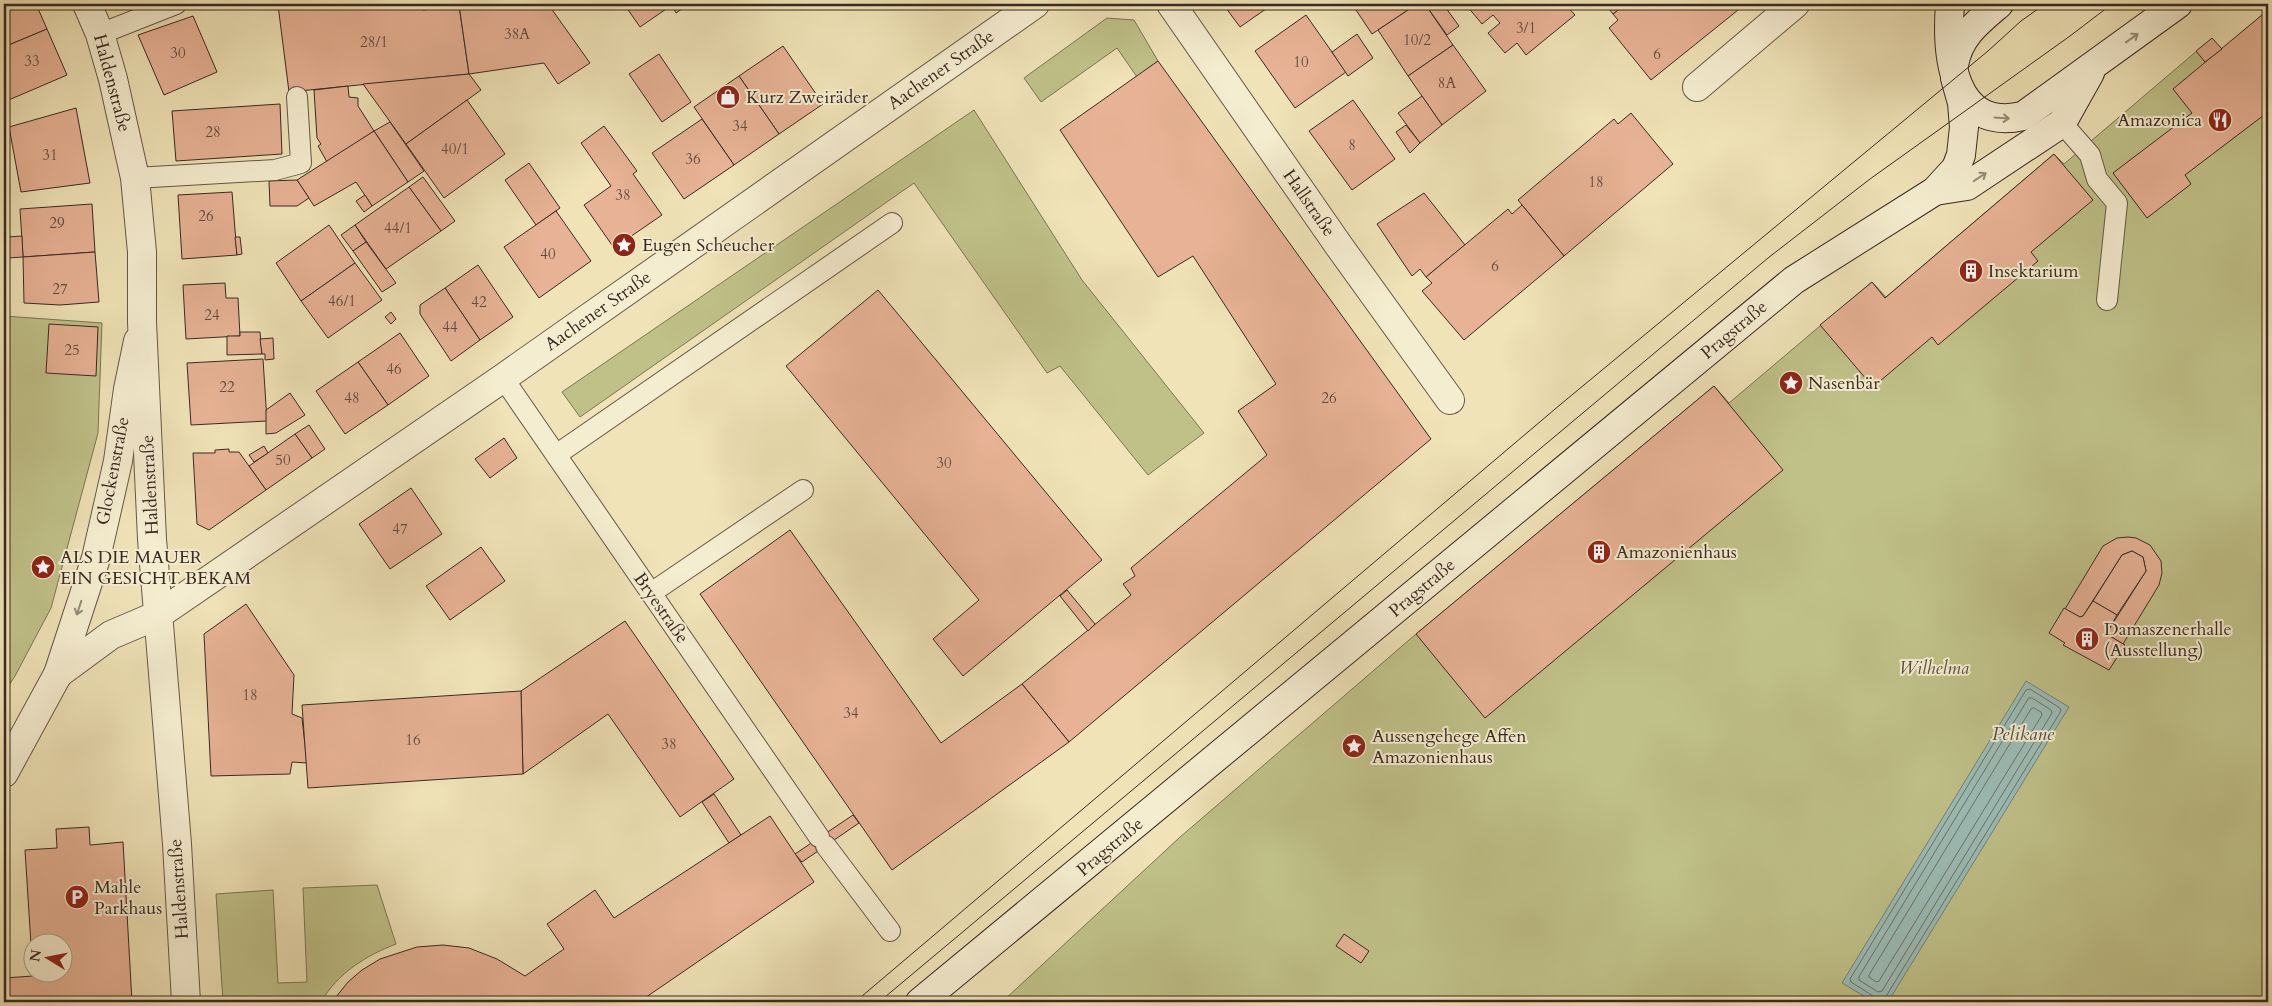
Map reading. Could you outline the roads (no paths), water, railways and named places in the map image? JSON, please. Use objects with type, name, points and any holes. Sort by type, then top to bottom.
[{"type":"street","name":"Haldenstraße","points":[[87,4],[100,34],[113,79],[135,178],[142,252],[142,322],[158,615],[177,844],[186,1002]]},
{"type":"street","name":"Aachener Straße","points":[[158,615],[502,378],[1035,4]]},
{"type":"street","name":"Hallstraße","points":[[1171,4],[1339,246],[1450,400]]},
{"type":"street","points":[[1697,87],[1795,4]]},
{"type":"street","points":[[1950,4],[1949,42],[1954,75],[1961,93],[1972,106],[1989,116],[2006,119],[2024,116],[2093,68]]},
{"type":"street","name":"Pragstraße","points":[[920,1002],[1794,280],[1935,191],[1956,168],[1961,155],[1963,113],[1954,75],[1958,48],[1972,28],[1999,4]]},
{"type":"street","name":"Pragstraße","points":[[1935,191],[1967,186],[2062,123],[2093,68],[2178,4]]},
{"type":"street","name":"Glockenstraße","points":[[4,773],[58,674],[96,558],[118,461],[128,389],[142,322]]},
{"type":"street","name":"Glockenstraße","points":[[58,674],[111,635],[158,615]]},
{"type":"lane","points":[[100,34],[176,4]]},
{"type":"lane","points":[[135,178],[275,170],[301,163],[297,98]]},
{"type":"lane","points":[[2062,123],[2090,155],[2097,179],[2117,203],[2107,300]]},
{"type":"lane","points":[[556,455],[892,224]]},
{"type":"lane","name":"Bryestraße","points":[[502,378],[823,842],[890,931]]},
{"type":"lane","points":[[651,593],[803,490]]},
{"type":"water","name":"Pelikane","points":[[2026,681],[2069,707],[1888,1002],[1874,1002],[1842,983]]},
{"type":"tram line","points":[[855,1002],[1561,404],[1988,51],[2021,21],[2045,4]]},
{"type":"tram line","points":[[879,1002],[1768,258],[1870,179],[2112,4]]},
{"type":"place","name":"Kurz Zweiräder","points":[[728,97]]},
{"type":"place","name":"Amazonica","points":[[2220,120]]},
{"type":"place","name":"Eugen Scheucher","points":[[624,245]]},
{"type":"place","name":"Insektarium","points":[[1971,271]]},
{"type":"place","name":"Nasenbär","points":[[1791,383]]},
{"type":"place","name":"Amazonienhaus","points":[[1599,552]]},
{"type":"place","name":"ALS DIE MAUER EIN GESICHT BEKAM","points":[[43,567]]},
{"type":"place","name":"Damaszenerhalle (Ausstellung)","points":[[2087,639]]},
{"type":"place","name":"Aussengehege Affen Amazonienhaus","points":[[1354,746]]},
{"type":"place","name":"Mahle Parkhaus","points":[[77,897]]},
{"type":"park label","name":"Wilhelma","points":[[1934,668]]}]
